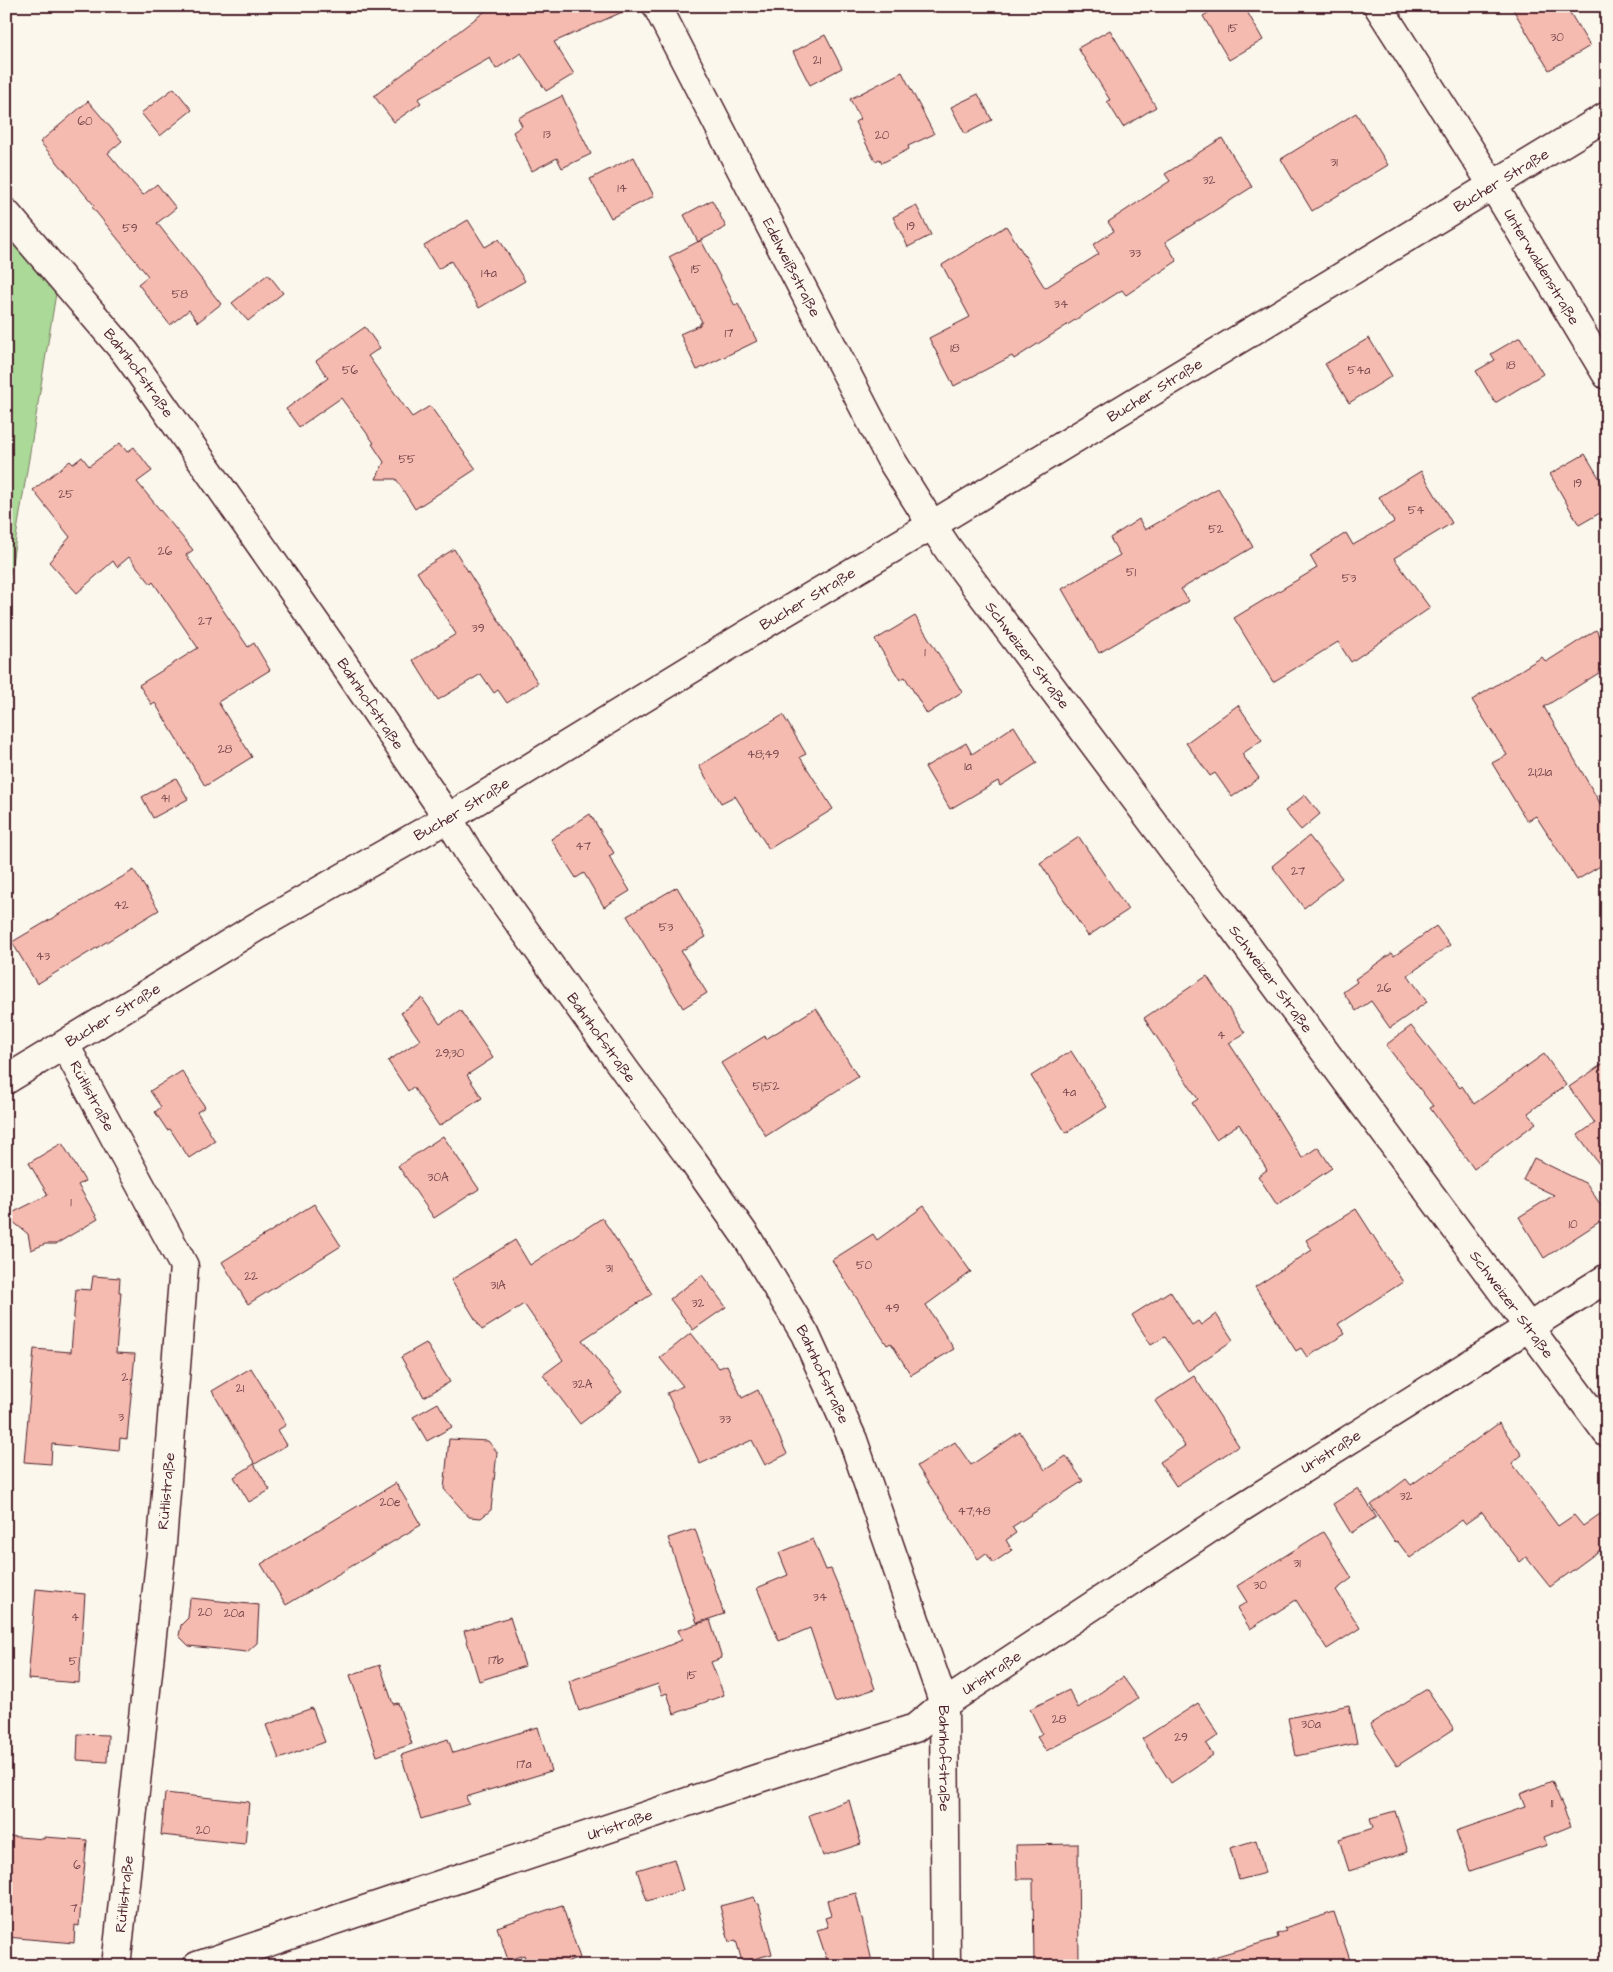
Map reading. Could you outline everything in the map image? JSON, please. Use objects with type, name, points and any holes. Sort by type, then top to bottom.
[{"type":"street","name":"Edelweißstraße","points":[[657,6],[890,458],[932,525]]},
{"type":"street","name":"Unterwaldenstraße","points":[[1378,6],[1492,184],[1607,375]]},
{"type":"street","name":"Bucher Straße","points":[[6,1080],[258,926],[448,818],[755,630],[932,525],[1607,116]]},
{"type":"street","name":"Bahnhofstraße","points":[[6,213],[125,352],[333,648],[448,818],[474,861],[621,1065],[693,1161],[749,1241],[805,1334],[853,1440],[944,1704],[946,1966]]},
{"type":"street","name":"Schweizer Straße","points":[[932,525],[1187,869],[1238,934],[1607,1433]]},
{"type":"street","name":"Rütlistraße","points":[[65,1044],[184,1266],[162,1543],[116,1966]]},
{"type":"street","name":"Uristraße","points":[[197,1966],[759,1778],[915,1728],[944,1704],[1239,1509],[1607,1278]]},
{"type":"green space","points":[[6,219],[59,275],[6,599]]},
{"type":"building","points":[[492,6],[636,6],[554,42],[574,74],[546,91],[521,53],[496,69],[490,58],[418,99],[421,103],[394,122],[374,96]]},
{"type":"building","points":[[1219,6],[1244,6],[1263,40],[1229,60],[1203,16]]},
{"type":"building","points":[[1511,6],[1566,6],[1590,46],[1549,70]]},
{"type":"building","points":[[1110,30],[1156,107],[1123,127],[1107,101],[1110,100],[1078,48]]},
{"type":"building","points":[[825,35],[842,68],[810,85],[793,52]]},
{"type":"building","points":[[902,72],[934,134],[908,146],[909,149],[882,163],[880,159],[875,161],[855,122],[860,119],[850,99]]},
{"type":"building","points":[[174,88],[192,110],[160,136],[141,113]]},
{"type":"building","points":[[978,94],[992,120],[965,134],[951,107]]},
{"type":"building","points":[[562,96],[591,154],[562,168],[557,158],[532,171],[513,132],[522,126],[518,118]]},
{"type":"building","points":[[88,101],[122,141],[108,153],[143,195],[157,184],[176,208],[157,223],[221,304],[198,322],[189,310],[170,325],[138,284],[148,276],[92,207],[94,205],[40,142]]},
{"type":"building","points":[[1356,113],[1388,165],[1312,211],[1281,159]]},
{"type":"building","points":[[1222,138],[1252,187],[1165,242],[1177,261],[1126,295],[1122,290],[1014,359],[1012,356],[954,386],[929,338],[970,317],[942,265],[1006,226],[1045,288],[1099,254],[1093,245],[1114,231],[1108,222],[1170,181],[1165,174]]},
{"type":"building","points":[[634,157],[654,196],[611,218],[590,179]]},
{"type":"building","points":[[712,200],[726,227],[698,242],[684,215]]},
{"type":"building","points":[[916,205],[931,235],[908,247],[893,217]]},
{"type":"building","points":[[468,220],[485,247],[499,239],[525,281],[479,308],[451,261],[438,269],[424,246]]},
{"type":"building","points":[[701,240],[735,306],[738,304],[757,341],[697,370],[680,334],[700,325],[702,322],[669,257]]},
{"type":"building","points":[[268,274],[283,293],[248,321],[232,303]]},
{"type":"building","points":[[365,327],[380,348],[368,356],[412,417],[430,406],[476,469],[415,509],[396,479],[376,479],[384,462],[372,444],[374,443],[341,398],[299,427],[286,409],[328,378],[316,361]]},
{"type":"building","points":[[1520,337],[1543,374],[1495,403],[1476,371],[1495,360],[1491,354]]},
{"type":"building","points":[[1369,338],[1392,376],[1349,403],[1325,364]]},
{"type":"building","points":[[120,443],[127,452],[134,447],[152,471],[137,482],[193,550],[186,555],[248,647],[254,643],[270,670],[218,702],[252,757],[205,786],[155,703],[152,705],[139,685],[198,648],[153,582],[151,584],[129,557],[117,567],[113,561],[77,593],[49,562],[70,537],[33,490],[70,461],[73,464],[82,457],[89,466]]},
{"type":"building","points":[[1585,454],[1607,491],[1607,509],[1579,525],[1550,474]]},
{"type":"building","points":[[1421,471],[1452,523],[1394,558],[1430,608],[1351,662],[1338,642],[1273,682],[1234,618],[1317,568],[1310,556],[1346,533],[1353,545],[1394,522],[1379,497]]},
{"type":"building","points":[[1218,488],[1253,547],[1181,589],[1189,601],[1099,653],[1062,589],[1120,555],[1110,538],[1139,519],[1145,530]]},
{"type":"building","points":[[454,549],[538,683],[507,703],[498,690],[494,693],[481,674],[438,700],[413,660],[456,634],[417,572]]},
{"type":"building","points":[[915,616],[962,692],[927,714],[905,677],[900,680],[875,640]]},
{"type":"building","points":[[1596,630],[1607,647],[1607,668],[1544,707],[1607,815],[1607,862],[1577,880],[1536,816],[1527,821],[1492,763],[1507,755],[1472,700],[1542,657],[1546,662]]},
{"type":"building","points":[[1238,705],[1262,740],[1242,754],[1259,778],[1232,797],[1215,773],[1210,776],[1186,743]]},
{"type":"building","points":[[783,715],[806,754],[800,757],[833,809],[769,849],[735,796],[721,803],[699,766]]},
{"type":"building","points":[[1014,726],[1037,763],[1000,786],[998,781],[950,809],[925,767],[966,743],[972,754]]},
{"type":"building","points":[[176,778],[188,799],[153,818],[142,797]]},
{"type":"building","points":[[1305,795],[1320,814],[1301,830],[1285,811]]},
{"type":"building","points":[[590,814],[614,853],[609,856],[630,891],[604,907],[584,873],[576,878],[551,839]]},
{"type":"building","points":[[1309,836],[1342,878],[1304,908],[1272,866]]},
{"type":"building","points":[[1079,837],[1128,910],[1088,936],[1040,863]]},
{"type":"building","points":[[134,870],[159,910],[37,984],[12,942]]},
{"type":"building","points":[[677,887],[706,937],[681,951],[707,993],[683,1008],[627,916]]},
{"type":"building","points":[[1436,926],[1450,945],[1408,975],[1427,1002],[1390,1028],[1371,1001],[1356,1011],[1343,992],[1357,982],[1355,979],[1392,953],[1394,956]]},
{"type":"building","points":[[1207,976],[1245,1033],[1229,1043],[1302,1158],[1318,1147],[1332,1168],[1277,1205],[1258,1176],[1267,1170],[1239,1124],[1216,1139],[1192,1103],[1198,1099],[1144,1018]]},
{"type":"building","points":[[422,998],[440,1024],[460,1010],[493,1058],[467,1075],[482,1098],[439,1126],[413,1087],[408,1091],[388,1061],[420,1040],[401,1013]]},
{"type":"building","points":[[816,1008],[858,1077],[766,1136],[721,1063],[765,1036],[766,1039]]},
{"type":"building","points":[[1411,1026],[1460,1088],[1462,1086],[1474,1104],[1544,1054],[1566,1085],[1528,1113],[1536,1123],[1474,1169],[1430,1108],[1433,1106],[1386,1045]]},
{"type":"building","points":[[1071,1051],[1107,1107],[1066,1133],[1031,1076]]},
{"type":"building","points":[[1607,1061],[1607,1175],[1578,1135],[1595,1123],[1569,1087]]},
{"type":"building","points":[[182,1071],[205,1107],[197,1112],[215,1141],[189,1158],[170,1129],[167,1130],[155,1112],[161,1107],[150,1091]]},
{"type":"building","points":[[443,1136],[479,1189],[434,1218],[398,1166]]},
{"type":"building","points":[[62,1143],[85,1181],[78,1185],[98,1219],[56,1244],[45,1244],[31,1250],[28,1234],[6,1216],[48,1195],[29,1163]]},
{"type":"building","points":[[1534,1158],[1587,1184],[1607,1215],[1607,1217],[1544,1258],[1519,1217],[1554,1195],[1523,1180]]},
{"type":"building","points":[[314,1204],[341,1246],[248,1304],[222,1262]]},
{"type":"building","points":[[924,1206],[971,1272],[926,1305],[954,1349],[911,1375],[891,1343],[887,1345],[832,1260],[873,1234],[877,1240]]},
{"type":"building","points":[[1356,1209],[1403,1282],[1338,1324],[1345,1334],[1307,1357],[1301,1348],[1296,1351],[1255,1287],[1312,1250],[1306,1240]]},
{"type":"building","points":[[602,1218],[652,1294],[582,1340],[622,1392],[580,1424],[543,1375],[563,1360],[524,1304],[482,1330],[451,1280],[515,1240],[530,1265]]},
{"type":"building","points":[[702,1275],[726,1307],[693,1330],[670,1299]]},
{"type":"building","points":[[93,1276],[120,1278],[119,1292],[121,1292],[116,1353],[135,1354],[127,1439],[120,1438],[119,1451],[52,1444],[51,1464],[24,1462],[34,1349],[71,1352],[76,1289],[91,1290]]},
{"type":"building","points":[[1170,1291],[1192,1325],[1198,1321],[1201,1325],[1216,1314],[1233,1340],[1188,1371],[1165,1337],[1151,1345],[1132,1315]]},
{"type":"building","points":[[691,1333],[719,1368],[727,1365],[742,1398],[758,1390],[787,1454],[765,1465],[752,1440],[700,1464],[667,1393],[683,1386],[660,1358]]},
{"type":"building","points":[[426,1343],[450,1382],[424,1397],[401,1357]]},
{"type":"building","points":[[251,1368],[286,1425],[278,1430],[287,1445],[255,1464],[212,1391]]},
{"type":"building","points":[[1194,1376],[1239,1446],[1176,1486],[1160,1462],[1185,1446],[1155,1401]]},
{"type":"building","points":[[438,1403],[452,1427],[427,1441],[413,1417]]},
{"type":"building","points":[[1499,1423],[1522,1455],[1512,1463],[1558,1526],[1574,1515],[1583,1526],[1607,1509],[1607,1545],[1550,1587],[1526,1557],[1520,1562],[1482,1512],[1465,1524],[1462,1520],[1410,1558],[1398,1542],[1394,1541],[1371,1505],[1406,1479],[1411,1485],[1432,1472]]},
{"type":"building","points":[[1020,1432],[1045,1470],[1066,1456],[1083,1481],[1012,1527],[1016,1533],[1006,1540],[1012,1550],[993,1563],[986,1553],[978,1559],[917,1466],[955,1442],[971,1465]]},
{"type":"building","points":[[449,1439],[488,1441],[497,1452],[491,1510],[481,1518],[469,1517],[444,1489]]},
{"type":"building","points":[[254,1464],[270,1490],[249,1502],[234,1477]]},
{"type":"building","points":[[396,1483],[421,1525],[286,1605],[261,1564]]},
{"type":"building","points":[[1358,1488],[1376,1517],[1351,1533],[1333,1504]]},
{"type":"building","points":[[695,1529],[724,1614],[697,1623],[668,1538]]},
{"type":"building","points":[[1323,1532],[1352,1578],[1336,1590],[1360,1628],[1327,1649],[1296,1600],[1250,1629],[1237,1608],[1247,1602],[1237,1586]]},
{"type":"building","points":[[813,1539],[826,1570],[831,1569],[848,1609],[875,1689],[835,1702],[810,1628],[779,1641],[757,1588],[788,1575],[779,1553]]},
{"type":"building","points":[[36,1589],[85,1594],[79,1683],[28,1679]]},
{"type":"building","points":[[190,1598],[259,1605],[257,1643],[247,1652],[189,1646],[179,1636],[181,1625],[188,1618]]},
{"type":"building","points":[[510,1617],[525,1666],[479,1681],[464,1631]]},
{"type":"building","points":[[710,1620],[722,1658],[711,1662],[724,1695],[674,1714],[667,1693],[662,1695],[658,1684],[579,1711],[569,1681],[648,1654],[682,1640],[678,1630]]},
{"type":"building","points":[[380,1665],[393,1704],[398,1703],[412,1744],[377,1756],[350,1675]]},
{"type":"building","points":[[1123,1677],[1138,1698],[1111,1717],[1046,1751],[1037,1737],[1042,1733],[1030,1709],[1069,1690],[1078,1708]]},
{"type":"building","points":[[1427,1689],[1454,1729],[1397,1766],[1370,1724]]},
{"type":"building","points":[[1198,1703],[1219,1735],[1206,1744],[1213,1755],[1171,1783],[1142,1739]]},
{"type":"building","points":[[1349,1705],[1357,1743],[1296,1756],[1288,1718]]},
{"type":"building","points":[[312,1708],[325,1742],[279,1759],[266,1725]]},
{"type":"building","points":[[538,1727],[551,1771],[466,1797],[469,1804],[421,1819],[401,1755],[448,1739],[453,1753]]},
{"type":"building","points":[[78,1734],[108,1735],[107,1762],[77,1760]]},
{"type":"building","points":[[1552,1781],[1571,1826],[1544,1837],[1547,1845],[1470,1871],[1456,1831],[1525,1807],[1520,1794]]},
{"type":"building","points":[[165,1793],[249,1802],[245,1844],[161,1835]]},
{"type":"building","points":[[849,1800],[861,1844],[823,1856],[809,1815]]},
{"type":"building","points":[[1395,1811],[1408,1852],[1349,1871],[1339,1839],[1373,1828],[1370,1818]]},
{"type":"building","points":[[6,1836],[87,1840],[79,1926],[75,1925],[74,1943],[6,1937]]},
{"type":"building","points":[[1256,1840],[1265,1873],[1239,1880],[1230,1848]]},
{"type":"building","points":[[1078,1844],[1079,1966],[1034,1966],[1033,1879],[1017,1879],[1016,1845]]},
{"type":"building","points":[[674,1859],[683,1890],[647,1901],[637,1870]]},
{"type":"building","points":[[856,1893],[873,1966],[829,1966],[817,1930],[828,1927],[825,1918],[831,1916],[827,1900]]},
{"type":"building","points":[[754,1897],[757,1904],[759,1904],[772,1954],[742,1962],[736,1940],[729,1942],[720,1906]]},
{"type":"building","points":[[562,1905],[580,1958],[557,1966],[527,1966],[524,1955],[508,1960],[497,1927]]},
{"type":"building","points":[[1334,1912],[1352,1966],[1208,1966],[1207,1959],[1278,1938],[1277,1934],[1286,1931],[1284,1928]]}]
